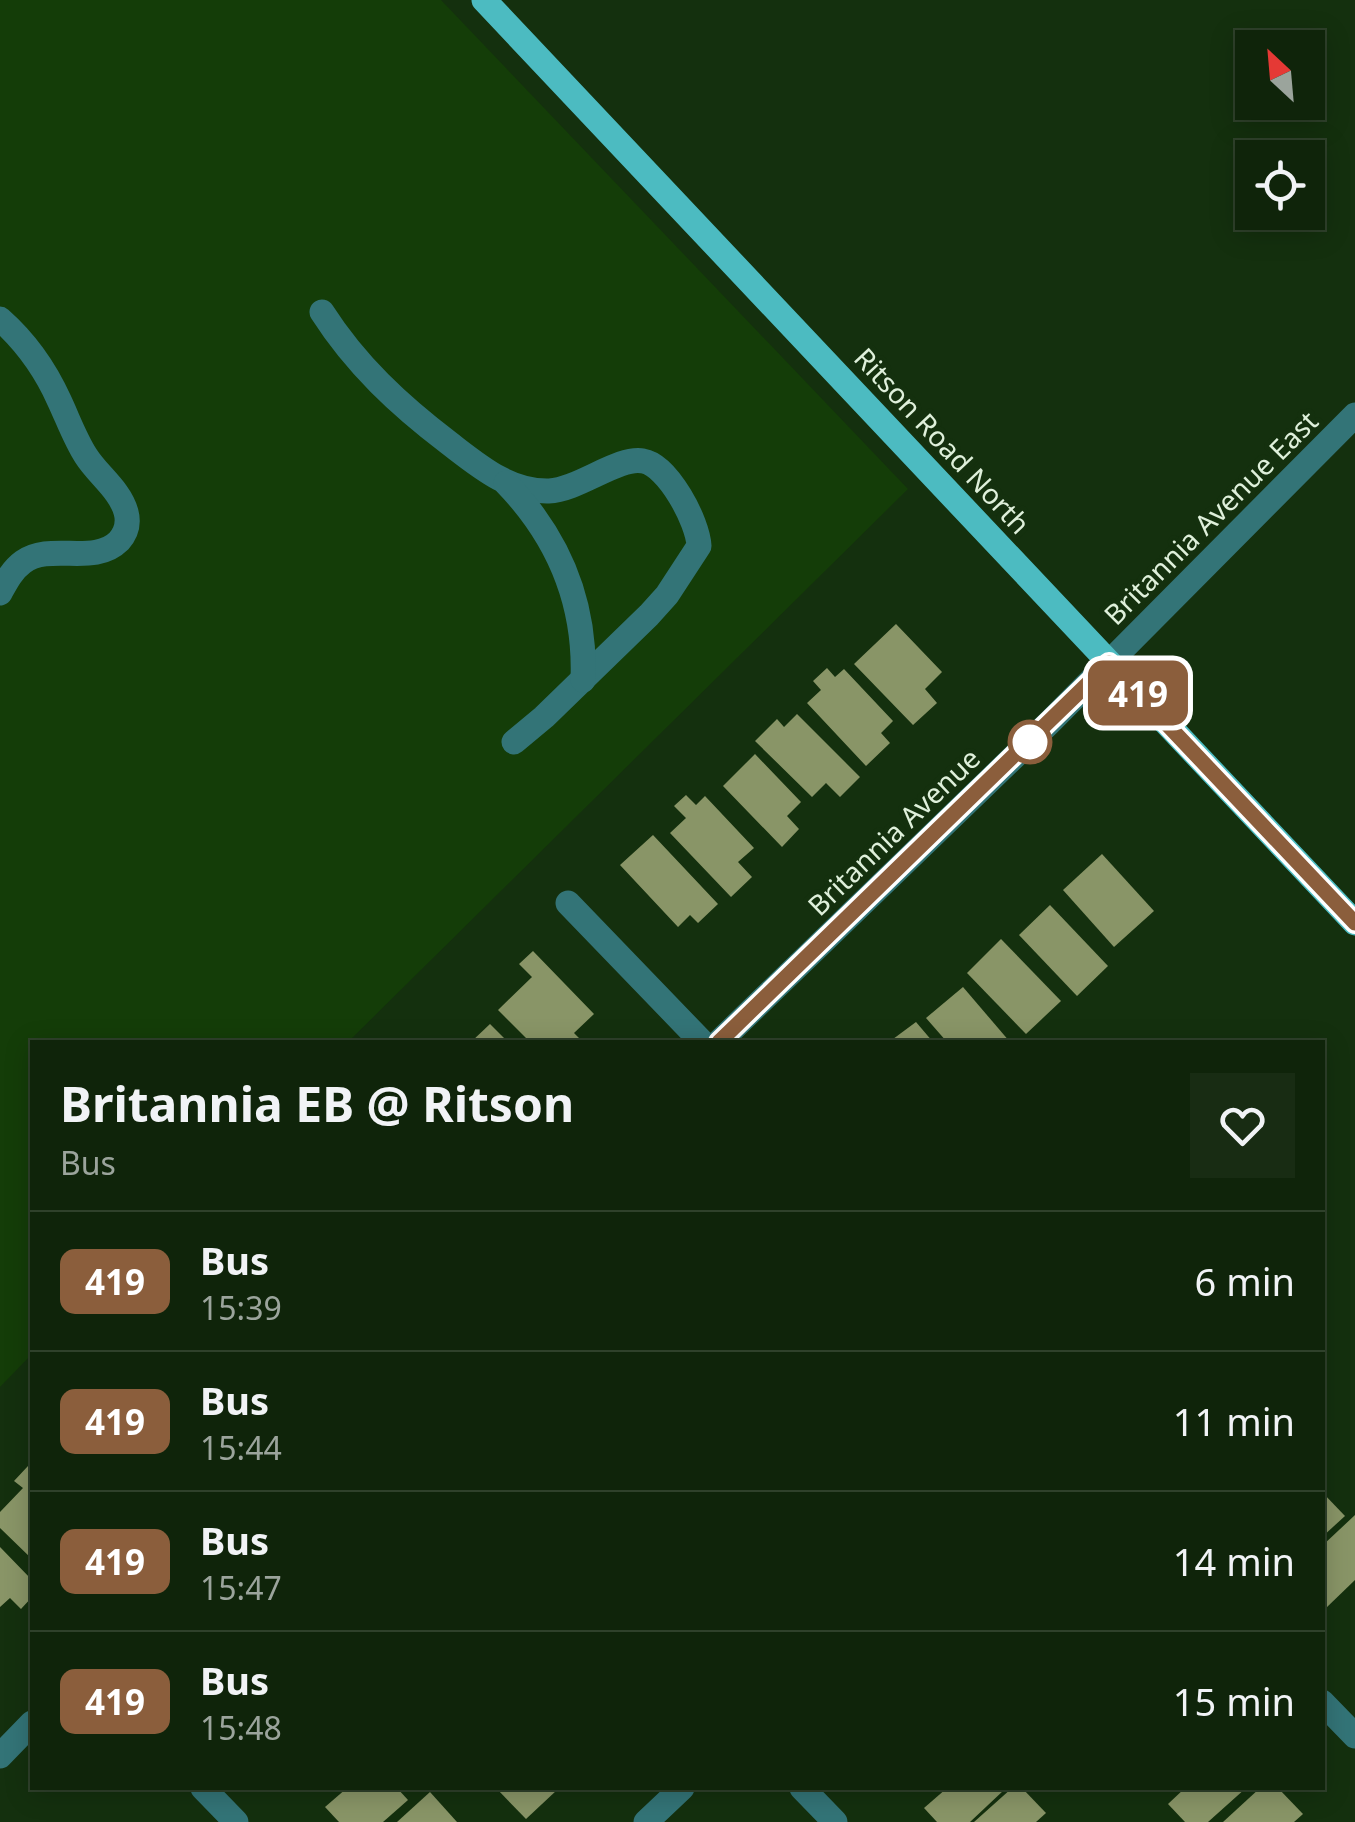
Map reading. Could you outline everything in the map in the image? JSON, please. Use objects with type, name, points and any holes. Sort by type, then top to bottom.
[{"type":"main road","name":"Ritson Road North","points":[[484,0],[1355,923]]},
{"type":"street","points":[[322,312],[354,356],[404,408],[506,483],[528,490],[556,490],[628,462],[643,461],[664,474],[693,522],[700,542],[697,552],[649,615],[514,742]]},
{"type":"street","points":[[0,320],[22,340],[45,372],[83,451],[121,500],[128,526],[115,545],[103,550],[47,553],[30,558],[16,569],[0,594]]},
{"type":"street","name":"Britannia Avenue East","points":[[1109,663],[1355,415]]},
{"type":"street","points":[[506,483],[553,544],[568,575],[583,645],[582,680]]},
{"type":"street","name":"Britannia Avenue","points":[[720,1040],[1109,663]]},
{"type":"street","points":[[568,904],[700,1040]]},
{"type":"street","points":[[1325,1705],[1355,1736]]},
{"type":"street","points":[[0,1756],[30,1726]]},
{"type":"street","points":[[205,1790],[236,1822]]},
{"type":"street","points":[[646,1822],[680,1790]]},
{"type":"street","points":[[804,1790],[835,1822]]},
{"type":"green space","points":[[0,0],[441,0],[908,489],[350,1040],[30,1040],[30,1356],[0,1387]]},
{"type":"building","points":[[896,624],[942,672],[925,689],[937,703],[913,725],[854,664]]},
{"type":"building","points":[[827,668],[835,677],[844,669],[893,721],[881,733],[890,743],[866,766],[807,703],[821,690],[813,681]]},
{"type":"building","points":[[797,714],[860,777],[840,797],[826,783],[812,797],[755,741],[777,719],[784,727]]},
{"type":"building","points":[[755,754],[801,802],[787,816],[799,829],[782,847],[723,786]]},
{"type":"building","points":[[686,795],[696,805],[705,796],[754,848],[738,862],[752,877],[731,897],[670,833],[686,818],[674,806]]},
{"type":"building","points":[[653,835],[718,904],[698,923],[690,915],[678,927],[620,865]]},
{"type":"building","points":[[1102,854],[1154,911],[1114,947],[1063,890]]},
{"type":"building","points":[[1050,905],[1108,966],[1077,996],[1019,935]]},
{"type":"building","points":[[1001,939],[1061,1001],[1026,1034],[967,973]]},
{"type":"building","points":[[533,951],[594,1014],[574,1033],[581,1040],[528,1040],[498,1010],[532,977],[519,964]]},
{"type":"building","points":[[963,987],[1008,1040],[945,1040],[926,1018]]},
{"type":"building","points":[[916,1022],[931,1040],[892,1040]]},
{"type":"building","points":[[490,1024],[506,1040],[473,1040]]},
{"type":"building","points":[[30,1468],[30,1557],[0,1528],[0,1512],[23,1488],[14,1481]]},
{"type":"building","points":[[1325,1495],[1345,1516],[1325,1534]]},
{"type":"building","points":[[1355,1515],[1355,1580],[1326,1608],[1325,1607],[1325,1543]]},
{"type":"building","points":[[0,1547],[30,1578],[30,1599],[21,1609],[10,1598],[0,1607]]},
{"type":"building","points":[[345,1790],[399,1790],[408,1800],[383,1822],[339,1822],[325,1807]]},
{"type":"building","points":[[498,1790],[557,1790],[526,1819]]},
{"type":"building","points":[[945,1790],[1004,1790],[970,1822],[937,1822],[924,1808]]},
{"type":"building","points":[[1010,1790],[1024,1790],[1046,1813],[1036,1822],[974,1822]]},
{"type":"building","points":[[1183,1790],[1244,1790],[1208,1822],[1185,1822],[1168,1804]]},
{"type":"building","points":[[1258,1790],[1280,1790],[1303,1814],[1294,1822],[1223,1822]]},
{"type":"building","points":[[430,1792],[457,1822],[397,1822]]},
{"type":"bus line","name":"419","points":[[721,1040],[1109,663],[1355,923]]}]
